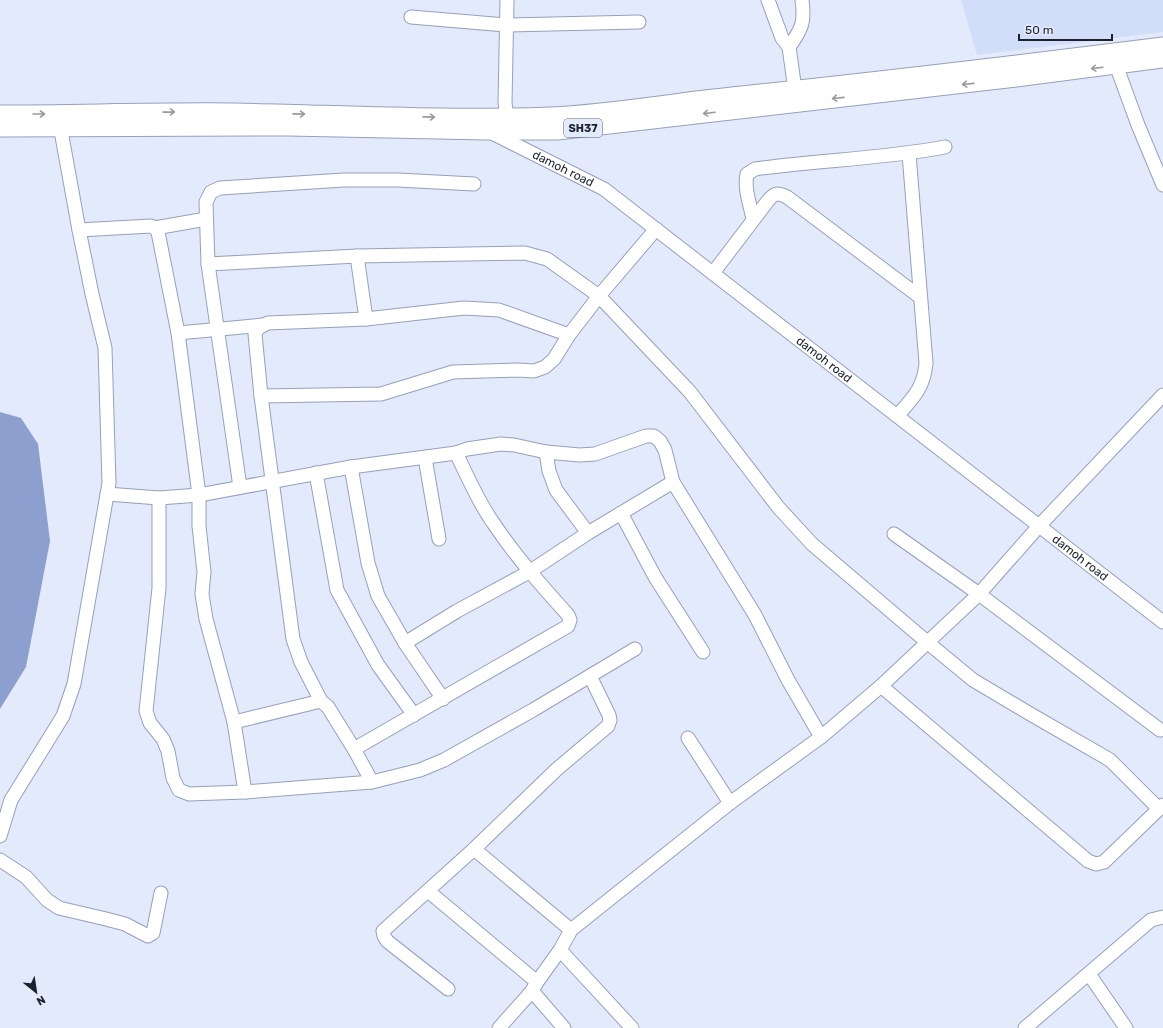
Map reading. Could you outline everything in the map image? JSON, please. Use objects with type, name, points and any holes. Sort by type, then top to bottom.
[{"type":"main road","name":"SH37","points":[[0,114],[59,121],[487,131],[508,124],[553,116],[602,112],[1048,61],[1162,57]]},
{"type":"main road","name":"SH37","points":[[0,128],[59,121],[234,112],[472,117],[508,124],[564,130],[1016,78],[1116,65],[1162,57]]},
{"type":"street","points":[[508,0],[506,25],[508,124]]},
{"type":"street","points":[[768,0],[782,38],[789,47],[795,90]]},
{"type":"street","points":[[789,47],[802,25],[804,14],[802,0]]},
{"type":"street","points":[[411,17],[506,25],[639,22]]},
{"type":"street","points":[[1116,65],[1138,125],[1163,185]]},
{"type":"street","name":"damoh road","points":[[472,117],[487,131],[604,189],[1163,622]]},
{"type":"street","points":[[0,836],[11,800],[63,716],[74,684],[109,483],[105,348],[79,230],[59,121]]},
{"type":"street","points":[[753,219],[746,188],[747,174],[750,171],[769,167],[909,154],[945,147]]},
{"type":"street","points":[[897,416],[915,396],[922,384],[926,363],[909,154]]},
{"type":"street","points":[[240,487],[208,264],[206,202],[211,192],[220,188],[344,180],[398,180],[474,184]]},
{"type":"street","points":[[713,273],[772,196],[781,194],[867,256],[920,297]]},
{"type":"street","points":[[79,230],[142,226],[152,226],[155,228],[206,219]]},
{"type":"street","points":[[155,228],[158,232],[178,333],[199,495],[199,526],[204,572],[202,594],[206,619],[234,722],[245,792]]},
{"type":"street","points":[[261,396],[381,394],[453,372],[534,370],[545,367],[554,359],[569,335],[599,296],[656,229]]},
{"type":"street","points":[[208,264],[357,256],[526,253],[547,259],[599,296],[690,392],[778,507],[812,544],[974,680],[1110,760],[1161,807],[1104,862],[1096,864],[1088,861],[881,686]]},
{"type":"street","points":[[357,256],[366,319]]},
{"type":"street","points":[[372,782],[328,707],[321,701],[301,662],[293,639],[261,396],[255,334],[258,328],[268,323],[366,319],[464,308],[499,310],[569,335]]},
{"type":"street","points":[[178,333],[263,325]]},
{"type":"street","points":[[499,1028],[534,986],[560,950],[571,930],[730,804],[821,738],[881,686],[979,594],[1039,526],[1163,395]]},
{"type":"street","points":[[107,494],[159,498],[199,495],[351,467],[424,458],[456,453],[466,449],[501,444],[514,445],[546,452],[580,455],[595,454],[646,436],[654,436],[660,441],[665,450],[673,482],[756,614],[788,680],[821,738]]},
{"type":"street","points":[[546,452],[549,471],[556,490],[588,533]]},
{"type":"street","points":[[354,749],[444,699],[568,626],[570,620],[568,615],[529,572],[493,524],[474,491],[456,453]]},
{"type":"street","points":[[424,458],[439,539]]},
{"type":"street","points":[[351,467],[368,563],[378,596],[405,643],[444,699]]},
{"type":"street","points":[[316,473],[337,590],[378,665],[414,715]]},
{"type":"street","points":[[405,643],[457,611],[529,572],[588,533],[673,482]]},
{"type":"street","points":[[159,498],[159,588],[146,711],[150,723],[163,739],[168,751],[173,778],[179,790],[189,794],[245,792],[372,782],[420,770],[444,760],[533,710],[635,649]]},
{"type":"street","points":[[621,513],[655,577],[703,652]]},
{"type":"street","points":[[894,534],[979,594],[1160,730]]},
{"type":"street","points":[[448,989],[387,941],[383,931],[474,849],[557,769],[608,726],[610,720],[609,715],[590,676]]},
{"type":"street","points":[[234,722],[321,701]]},
{"type":"street","points":[[688,738],[730,804]]},
{"type":"street","points":[[474,849],[571,930]]},
{"type":"street","points":[[0,860],[26,877],[48,900],[59,908],[125,924],[148,936],[153,933],[161,893]]},
{"type":"street","points":[[428,891],[534,986],[564,1028]]},
{"type":"street","points":[[1025,1028],[1151,920],[1163,917]]},
{"type":"street","points":[[560,950],[632,1028]]},
{"type":"street","points":[[1089,974],[1126,1028]]},
{"type":"shaded area","points":[[961,0],[1163,0],[1163,32],[977,55]]},
{"type":"water","points":[[0,412],[21,418],[38,444],[50,541],[26,667],[0,709]]}]
